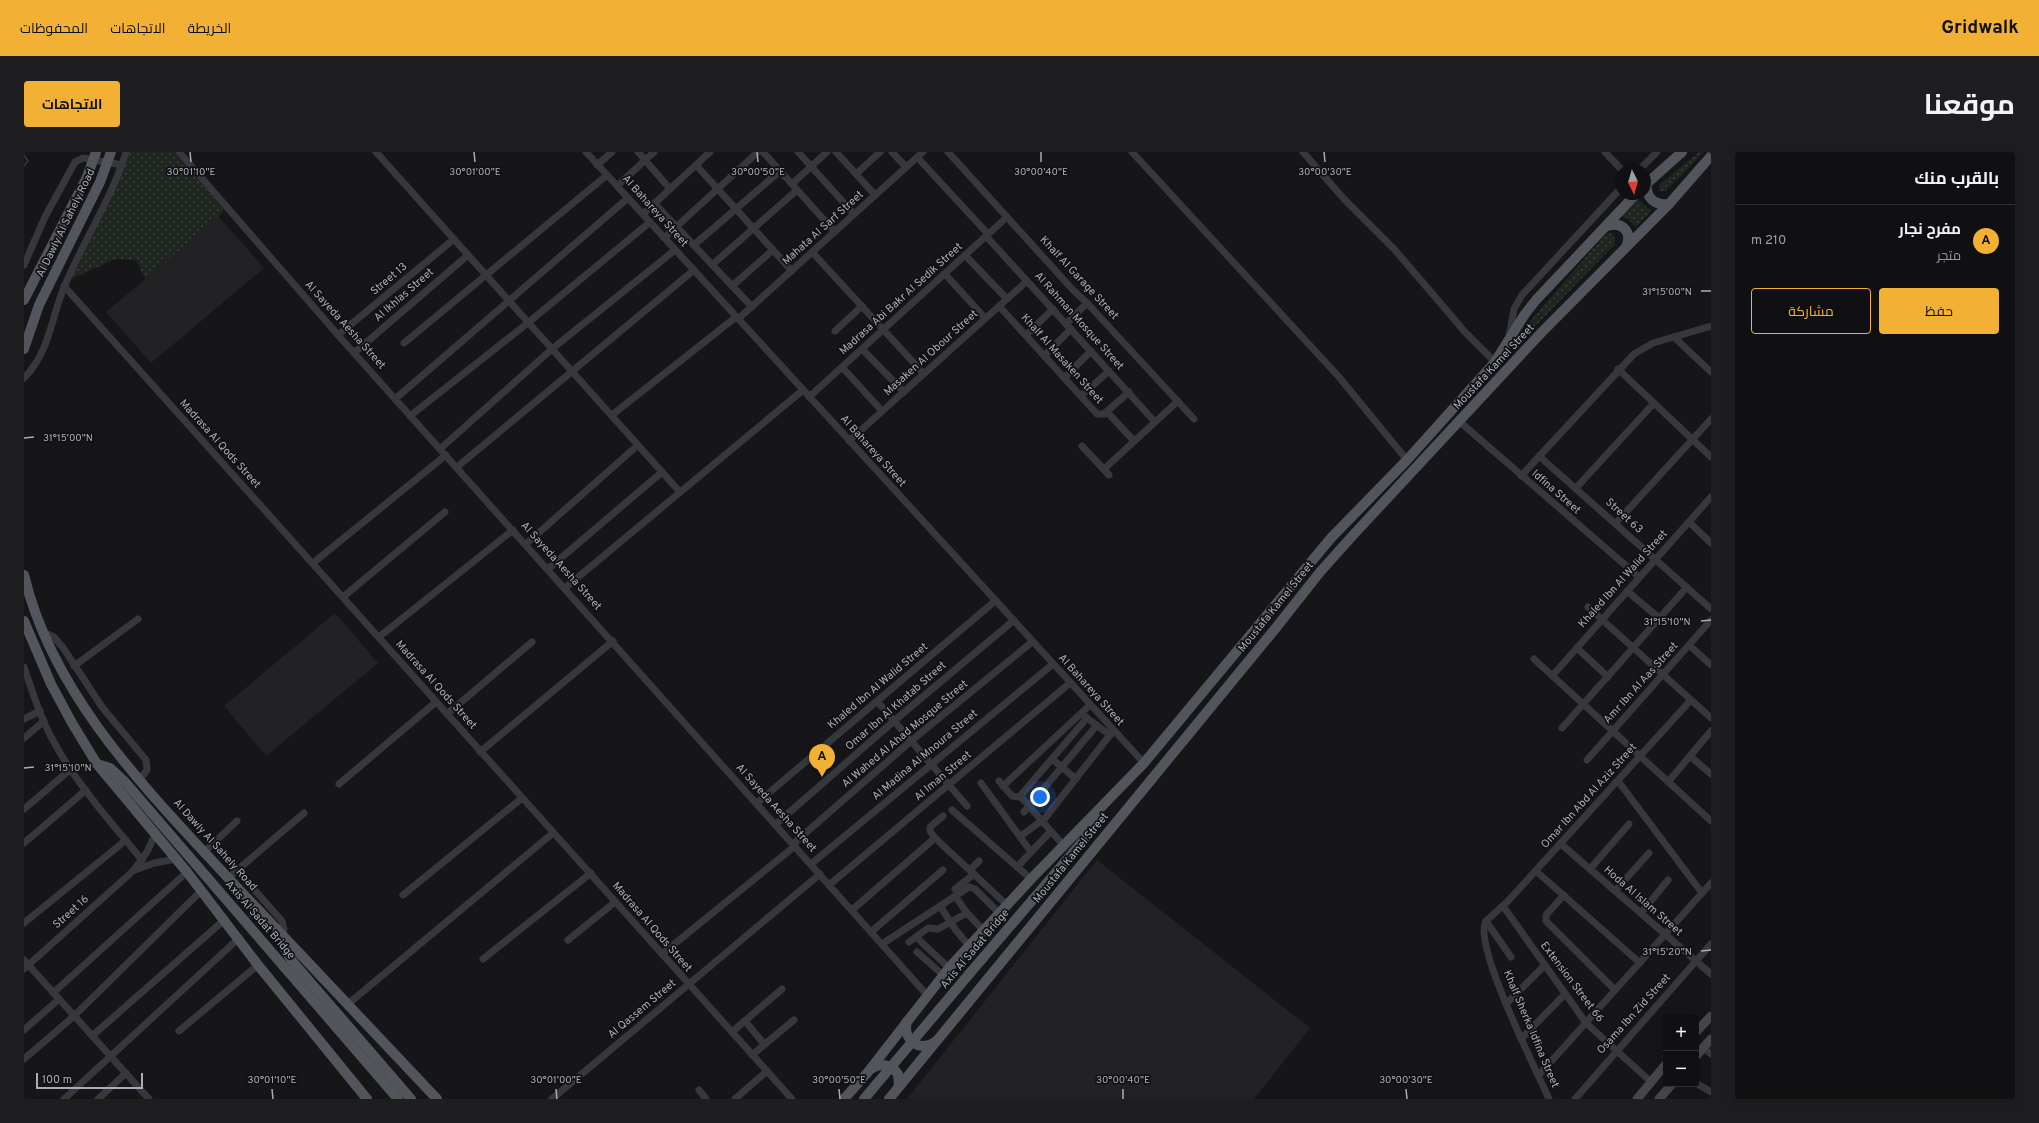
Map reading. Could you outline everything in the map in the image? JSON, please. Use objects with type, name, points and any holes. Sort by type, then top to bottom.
[{"type":"main road","name":"Al Dawly Al Sahely Road","points":[[24,300],[87,177],[96,152]]},
{"type":"main road","name":"Al Dawly Al Sahely Road","points":[[24,349],[39,305],[100,182],[111,152]]},
{"type":"main road","points":[[1651,179],[1682,152]]},
{"type":"main road","name":"Moustafa Kamel Street","points":[[889,1099],[1320,572],[1541,333],[1669,204],[1711,156]]},
{"type":"main road","points":[[1651,198],[1652,200],[1663,205],[1669,204]]},
{"type":"main road","name":"Moustafa Kamel Street","points":[[844,1099],[868,1072],[946,972],[1031,879],[1144,763],[1331,538],[1407,460],[1495,362],[1525,314],[1536,300],[1630,200]]},
{"type":"main road","points":[[1606,226],[1613,224],[1620,225],[1625,228],[1629,241],[1626,247]]},
{"type":"main road","name":"Al Dawly Al Sahely Road","points":[[24,575],[43,632],[79,699],[100,729],[140,780],[228,878],[437,1099]]},
{"type":"main road","points":[[24,621],[51,684],[72,723],[97,764],[155,836],[176,859],[258,965],[367,1099]]},
{"type":"main road","name":"Axis Al Sadat Bridge","points":[[97,764],[110,768],[125,782],[398,1099]]},
{"type":"main road","name":"Axis Al Sadat Bridge","points":[[864,1099],[1082,842],[1095,823],[1098,811]]},
{"type":"main road","name":"Axis Al Sadat Bridge","points":[[282,936],[285,949],[292,961],[411,1099]]},
{"type":"main road","points":[[907,1021],[906,1032],[908,1037],[916,1044],[926,1046],[936,1041]]},
{"type":"main road","points":[[868,1072],[877,1065],[889,1066],[898,1074],[899,1086]]},
{"type":"street","points":[[24,378],[42,356],[64,286],[122,165],[126,152]]},
{"type":"street","name":"Al Sayeda Aesha Street","points":[[179,152],[338,335],[613,641],[927,995]]},
{"type":"street","points":[[376,152],[679,491]]},
{"type":"street","name":"Al Bahareya Street","points":[[586,152],[1053,664],[1090,705],[1112,733],[1144,763]]},
{"type":"street","points":[[597,165],[612,152]]},
{"type":"street","points":[[638,152],[670,189]]},
{"type":"street","points":[[617,186],[654,152]]},
{"type":"street","points":[[664,238],[758,152]]},
{"type":"street","points":[[762,152],[835,232]]},
{"type":"street","points":[[798,152],[854,214]]},
{"type":"street","points":[[792,184],[827,152]]},
{"type":"street","points":[[837,152],[875,195]]},
{"type":"street","points":[[856,174],[880,152]]},
{"type":"street","points":[[892,152],[906,168]]},
{"type":"street","name":"Khalf Al Garage Street","points":[[948,152],[1073,290],[1088,303],[1194,419]]},
{"type":"street","points":[[1132,152],[1339,377],[1407,460]]},
{"type":"street","points":[[1303,152],[1344,199],[1395,250],[1465,332],[1495,362]]},
{"type":"street","points":[[1606,152],[1617,164]]},
{"type":"street","points":[[643,214],[707,153]]},
{"type":"street","points":[[1645,164],[1655,153]]},
{"type":"street","name":"Mahata Al Sarf Street","points":[[612,415],[752,307],[920,155]]},
{"type":"street","name":"Al Rahman Mosque Street","points":[[920,155],[1027,281],[1155,422]]},
{"type":"street","points":[[24,265],[45,217],[74,162],[83,158],[122,165]]},
{"type":"street","points":[[696,165],[792,271]]},
{"type":"street","points":[[694,245],[780,171]]},
{"type":"street","points":[[404,343],[487,276],[607,175]]},
{"type":"street","points":[[712,265],[797,190]]},
{"type":"street","points":[[1508,341],[1514,309],[1522,295],[1615,194]]},
{"type":"street","points":[[395,399],[628,198]]},
{"type":"street","points":[[654,203],[752,307]]},
{"type":"street","name":"Madrasa Abi Bakr Al Sedik Street","points":[[809,397],[1007,217]]},
{"type":"street","points":[[410,416],[529,322],[650,222]]},
{"type":"street","name":"Street 13","points":[[338,335],[454,239]]},
{"type":"street","points":[[440,449],[552,349],[675,250]]},
{"type":"street","points":[[732,286],[772,250]]},
{"type":"street","points":[[812,252],[924,374]]},
{"type":"street","name":"Al Ikhlas Street","points":[[354,353],[468,255]]},
{"type":"street","points":[[965,255],[1006,299]]},
{"type":"street","points":[[457,467],[694,270]]},
{"type":"street","points":[[945,274],[985,318]]},
{"type":"street","name":"Masaken Al Obour Street","points":[[849,441],[1027,281]]},
{"type":"street","name":"Madrasa Al Qods Street","points":[[64,286],[792,1099]]},
{"type":"street","points":[[1044,356],[1088,303]]},
{"type":"street","points":[[835,331],[862,306]]},
{"type":"street","name":"Khalf Al Masaken Street","points":[[999,306],[1099,415],[1103,415],[1107,412],[1129,392]]},
{"type":"street","points":[[1026,335],[1053,309]]},
{"type":"street","points":[[1521,476],[1630,357],[1643,348],[1711,326]]},
{"type":"street","points":[[1674,337],[1711,372]]},
{"type":"street","points":[[862,349],[904,392]]},
{"type":"street","points":[[1064,378],[1091,351]]},
{"type":"street","points":[[842,367],[882,411]]},
{"type":"street","points":[[1618,369],[1711,457]]},
{"type":"street","points":[[1081,396],[1109,371]]},
{"type":"street","points":[[565,588],[679,491],[803,390]]},
{"type":"street","points":[[1104,469],[1178,401]]},
{"type":"street","points":[[1576,488],[1654,403]]},
{"type":"street","points":[[1107,412],[1134,441]]},
{"type":"street","points":[[1616,523],[1711,419]]},
{"type":"street","name":"Idfina Street","points":[[1460,422],[1639,578]]},
{"type":"street","points":[[526,544],[638,445]]},
{"type":"street","points":[[1082,446],[1109,475]]},
{"type":"street","points":[[313,563],[446,455]]},
{"type":"street","name":"Street 63","points":[[1539,456],[1711,609]]},
{"type":"street","points":[[548,569],[662,472]]},
{"type":"street","name":"Khaled Ibn Al Walid Street","points":[[1552,676],[1711,497]]},
{"type":"street","points":[[343,597],[445,512]]},
{"type":"street","points":[[1689,522],[1711,543]]},
{"type":"street","points":[[379,637],[513,530]]},
{"type":"street","points":[[1562,728],[1687,587]]},
{"type":"street","points":[[1627,591],[1659,618]]},
{"type":"street","name":"Khaled Ibn Al Walid Street","points":[[757,803],[995,601]]},
{"type":"street","points":[[1588,607],[1711,718]]},
{"type":"street","points":[[74,666],[138,619]]},
{"type":"street","name":"Omar Ibn Al Khatab Street","points":[[776,824],[1013,620]]},
{"type":"street","name":"Amr Ibn Al Aas Street","points":[[1586,760],[1711,620]]},
{"type":"street","points":[[43,632],[59,642],[74,666],[123,734],[146,760],[147,770],[140,780]]},
{"type":"street","points":[[480,752],[613,641]]},
{"type":"street","points":[[447,714],[532,642]]},
{"type":"street","name":"Al Wahed Al Ahad Mosque Street","points":[[662,954],[794,845],[911,741],[1032,642]]},
{"type":"street","points":[[1689,645],[1711,665]]},
{"type":"street","points":[[1577,648],[1608,677]]},
{"type":"street","points":[[1534,659],[1711,821]]},
{"type":"street","name":"Al Madina Al Mnoura Street","points":[[811,864],[1053,664]]},
{"type":"street","points":[[24,667],[44,721],[55,744],[86,790],[142,860]]},
{"type":"street","name":"Al Iman Street","points":[[829,885],[1070,683]]},
{"type":"street","name":"Omar Ibn Abd Al Aziz Street","points":[[1503,906],[1691,700]]},
{"type":"street","points":[[877,701],[967,806]]},
{"type":"street","points":[[339,784],[436,702]]},
{"type":"street","points":[[1020,797],[1052,759],[1090,705]]},
{"type":"street","points":[[24,720],[40,711]]},
{"type":"street","points":[[1021,836],[1041,821],[1112,733],[1096,725],[1084,715]]},
{"type":"street","points":[[1020,797],[1012,796],[1001,783],[1084,715]]},
{"type":"street","points":[[24,738],[44,721]]},
{"type":"street","points":[[1026,809],[1096,725]]},
{"type":"street","points":[[1668,782],[1711,731]]},
{"type":"street","points":[[1690,756],[1711,774]]},
{"type":"street","points":[[1052,759],[1076,779]]},
{"type":"street","points":[[24,809],[71,769]]},
{"type":"street","points":[[1618,781],[1702,893]]},
{"type":"street","points":[[981,783],[1032,852]]},
{"type":"street","points":[[24,843],[86,790]]},
{"type":"street","points":[[1020,797],[1026,809],[1041,821],[1064,846]]},
{"type":"street","points":[[403,895],[522,798]]},
{"type":"street","points":[[952,810],[1031,879]]},
{"type":"street","points":[[228,878],[304,813]]},
{"type":"street","points":[[943,816],[930,827],[930,831],[934,839],[1007,905]]},
{"type":"street","points":[[204,852],[237,821]]},
{"type":"street","points":[[1590,869],[1629,824]]},
{"type":"street","points":[[1018,867],[1050,832]]},
{"type":"street","points":[[348,1004],[553,833]]},
{"type":"street","name":"Street 16","points":[[26,965],[133,871],[142,860],[155,836]]},
{"type":"street","points":[[852,910],[934,839]]},
{"type":"street","points":[[24,923],[126,840]]},
{"type":"street","name":"Hoda Al Islam Street","points":[[1561,844],[1711,974]]},
{"type":"street","points":[[1615,891],[1649,853]]},
{"type":"street","name":"Street 16","points":[[133,871],[154,863],[176,859]]},
{"type":"street","points":[[882,944],[940,906],[955,892],[972,872],[979,860]]},
{"type":"street","points":[[237,870],[282,921],[284,929],[282,936]]},
{"type":"street","points":[[871,932],[943,870]]},
{"type":"street","points":[[1536,871],[1640,962]]},
{"type":"street","points":[[53,993],[186,872]]},
{"type":"street","points":[[483,959],[591,874]]},
{"type":"street","name":"Al Qassem Street","points":[[552,1099],[820,874]]},
{"type":"street","points":[[1641,913],[1668,880]]},
{"type":"street","points":[[1539,1075],[1711,883]]},
{"type":"street","points":[[955,892],[966,888],[973,888],[999,913]]},
{"type":"street","points":[[24,1059],[74,1016],[201,891]]},
{"type":"street","points":[[955,892],[967,913],[984,931]]},
{"type":"street","points":[[1564,895],[1546,915],[1546,921],[1615,990]]},
{"type":"street","points":[[568,940],[615,902]]},
{"type":"street","points":[[940,906],[950,922],[969,946]]},
{"type":"street","points":[[1503,906],[1486,921],[1511,957]]},
{"type":"street","name":"Extension Street 66","points":[[1503,906],[1586,1023],[1615,1051],[1650,1081]]},
{"type":"street","points":[[910,942],[929,928],[938,929],[967,913]]},
{"type":"street","points":[[92,1036],[224,921]]},
{"type":"street","points":[[916,921],[923,932]]},
{"type":"street","name":"Khalf Sherka Idfina Street","points":[[1486,921],[1483,928],[1486,946],[1506,1004],[1549,1099]]},
{"type":"street","points":[[916,937],[946,972]]},
{"type":"street","points":[[64,1099],[238,939]]},
{"type":"street","name":"Osama Ibn Zid Street","points":[[1575,1099],[1615,1051],[1711,944]]},
{"type":"street","points":[[918,952],[946,972]]},
{"type":"street","points":[[26,965],[59,999],[149,1099]]},
{"type":"street","points":[[179,1031],[258,965]]},
{"type":"street","points":[[1506,1004],[1545,965]]},
{"type":"street","points":[[732,1032],[782,989]]},
{"type":"street","points":[[1521,1039],[1564,994]]},
{"type":"street","points":[[24,1030],[59,999]]},
{"type":"street","points":[[1699,1029],[1711,1016]]},
{"type":"street","points":[[752,1054],[794,1020]]},
{"type":"street","points":[[744,1021],[764,1044]]},
{"type":"street","points":[[1699,1053],[1711,1039]]},
{"type":"street","points":[[1703,1048],[1711,1054]]},
{"type":"street","points":[[1637,1099],[1650,1081],[1663,1067]]},
{"type":"street","points":[[735,1099],[767,1072]]},
{"type":"street","points":[[98,1099],[126,1073]]},
{"type":"street","points":[[1699,1084],[1711,1092]]},
{"type":"street","points":[[1659,1099],[1669,1087]]},
{"type":"street","points":[[699,1090],[706,1099]]},
{"type":"shaded area","points":[[127,152],[174,152],[224,210],[219,217],[145,279],[136,260],[115,259],[71,279],[110,202]]},
{"type":"shaded area","points":[[1699,152],[1704,152],[1666,191],[1659,191],[1659,185]]},
{"type":"shaded area","points":[[1637,200],[1639,200],[1651,211],[1636,227],[1628,219],[1622,216]]},
{"type":"shaded area","points":[[219,217],[264,268],[151,363],[106,312]]},
{"type":"shaded area","points":[[1610,233],[1614,235],[1615,244],[1515,347],[1532,319],[1606,234]]},
{"type":"shaded area","points":[[335,613],[378,663],[266,756],[224,706]]},
{"type":"shaded area","points":[[1097,860],[1310,1028],[1254,1099],[907,1099]]},
{"type":"waterway","points":[[24,155],[28,161],[24,166]]},
{"type":"place","name":"مفرح نجار","points":[[822,777]]}]
